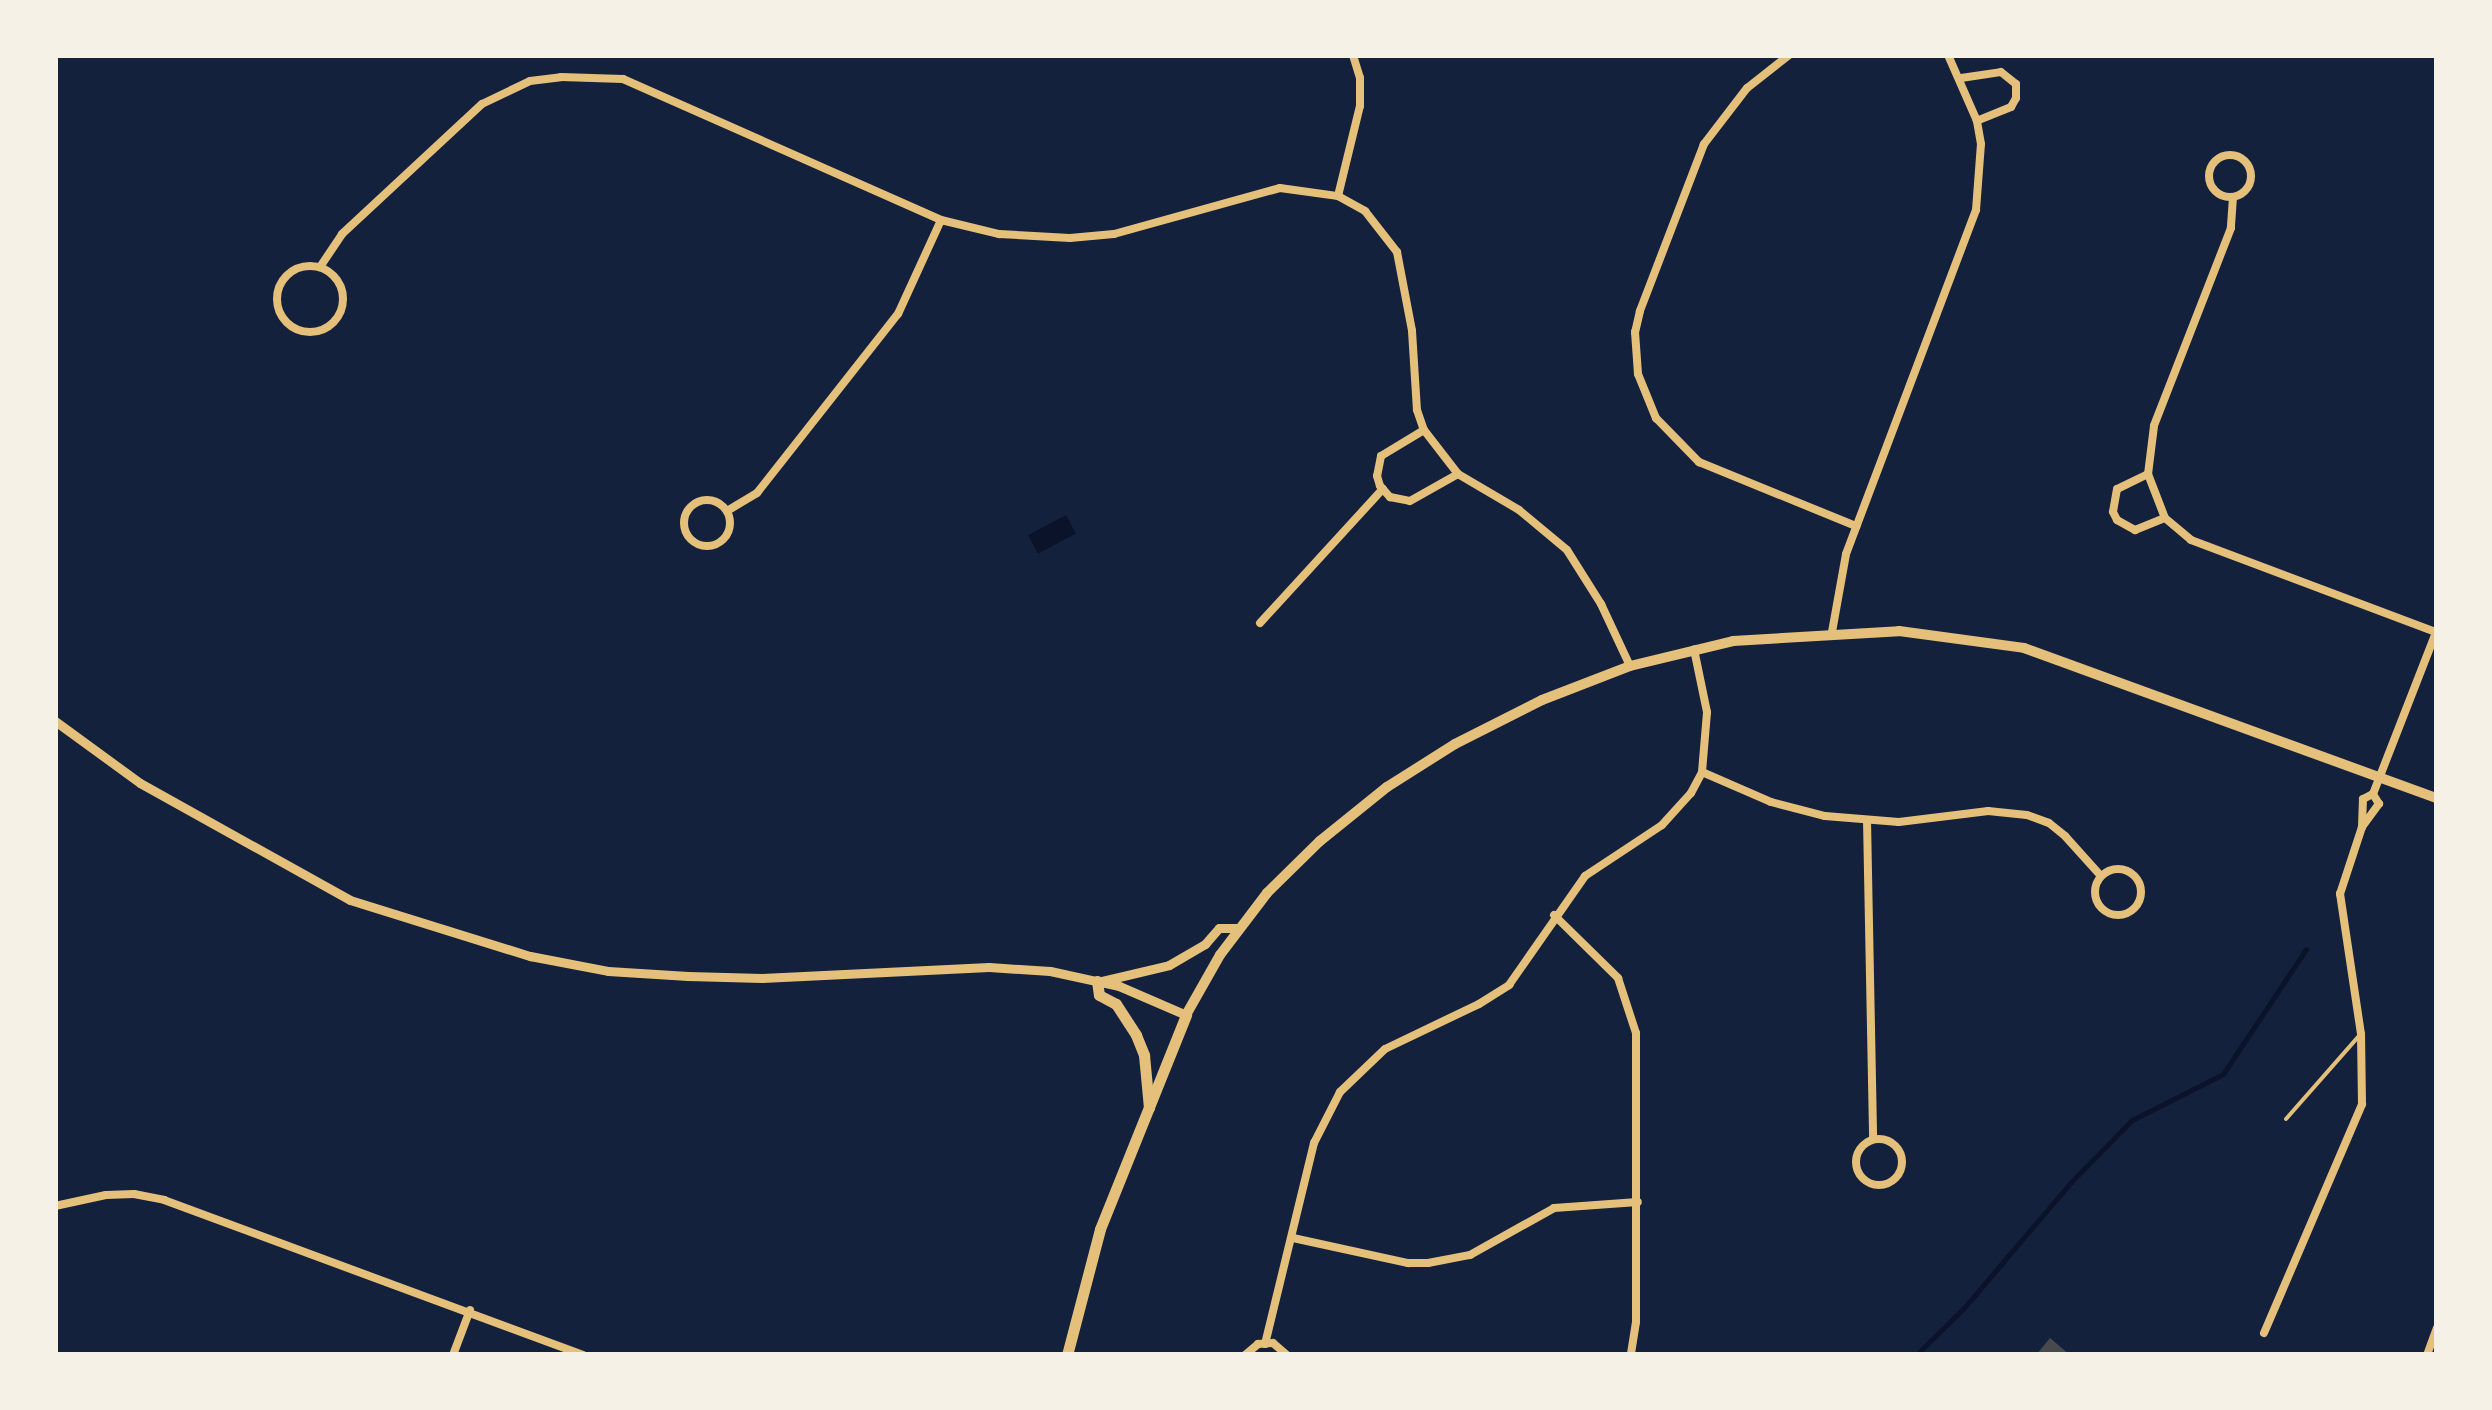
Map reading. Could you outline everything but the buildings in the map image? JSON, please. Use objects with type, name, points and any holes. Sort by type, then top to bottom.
[{"type":"main road","points":[[1067,1355],[1100,1229],[1186,1015],[1239,928],[1294,865],[1388,787],[1506,717],[1630,666],[1694,649],[1832,632],[1940,634],[2024,648],[2437,798]]},
{"type":"main road","points":[[1098,982],[1099,995],[1116,1004],[1136,1035],[1144,1055],[1149,1108]]},
{"type":"street","points":[[1338,196],[1360,106],[1360,78],[1353,55]]},
{"type":"street","points":[[1789,55],[1729,107],[1704,144],[1640,311],[1634,332],[1638,374],[1656,418],[1699,462],[1856,526]]},
{"type":"street","points":[[1832,632],[1846,554],[1970,231],[1980,186],[1977,121],[1948,55]]},
{"type":"street","points":[[1961,78],[2001,72],[2016,84],[2011,107],[1977,121]]},
{"type":"street","points":[[320,267],[342,234],[482,104],[530,81],[560,77],[623,78],[941,220],[998,234],[1070,238],[1131,230],[1264,190],[1303,188],[1338,196],[1365,211],[1397,252],[1412,331],[1417,410],[1424,430],[1458,474],[1532,519],[1567,550],[1602,604],[1630,666]]},
{"type":"street","points":[[2227,155],[2246,163],[2251,176],[2246,190],[2233,197],[2215,191],[2209,180],[2211,166],[2227,155]]},
{"type":"street","points":[[2233,197],[2231,228],[2154,426],[2148,474],[2165,518],[2191,540],[2437,631],[2373,794],[2379,804],[2362,826],[2340,894],[2360,1034],[2362,1104],[2264,1334]]},
{"type":"street","points":[[727,511],[758,493],[898,314],[941,220]]},
{"type":"street","points":[[320,267],[336,279],[341,309],[329,326],[299,330],[281,316],[277,305],[280,283],[297,268],[320,267]]},
{"type":"street","points":[[1424,430],[1380,456],[1376,476],[1383,490],[1400,501],[1410,502],[1458,474]]},
{"type":"street","points":[[2148,474],[2118,489],[2113,512],[2134,530],[2165,518]]},
{"type":"street","points":[[1260,624],[1383,490]]},
{"type":"street","points":[[716,502],[727,511],[728,534],[717,545],[702,546],[688,538],[685,516],[694,504],[716,502]]},
{"type":"street","points":[[1265,1344],[1314,1143],[1340,1092],[1385,1049],[1479,1004],[1509,984],[1585,876],[1662,825],[1691,793],[1702,772],[1707,712],[1694,649]]},
{"type":"street","points":[[55,721],[140,783],[350,900],[530,956],[608,970],[762,978],[989,968],[1050,970],[1098,982],[1186,1015]]},
{"type":"street","points":[[1702,772],[1794,809],[1867,820],[1899,822],[1988,810],[2027,815],[2057,830],[2083,852],[2101,876]]},
{"type":"street","points":[[1867,820],[1873,1139]]},
{"type":"street","points":[[2114,869],[2134,875],[2141,894],[2134,908],[2112,914],[2099,906],[2095,891],[2101,876],[2114,869]]},
{"type":"street","points":[[1554,915],[1600,957],[1627,995],[1638,1054],[1636,1322],[1630,1355]]},
{"type":"street","points":[[1098,982],[1169,965],[1205,944],[1219,928],[1239,928]]},
{"type":"street","points":[[1873,1139],[1889,1140],[1900,1151],[1903,1167],[1887,1184],[1872,1185],[1857,1169],[1860,1148],[1873,1139]]},
{"type":"street","points":[[55,1206],[106,1195],[164,1200],[583,1355]]},
{"type":"street","points":[[1293,1238],[1408,1263],[1428,1263],[1470,1256],[1554,1208],[1638,1202]]},
{"type":"street","points":[[453,1355],[470,1310]]},
{"type":"street","points":[[2427,1355],[2437,1328]]},
{"type":"street","points":[[1245,1355],[1265,1344],[1280,1347],[1286,1355]]},
{"type":"lane","points":[[2286,1118],[2360,1034]]},
{"type":"water","points":[[1066,515],[1076,534],[1038,554],[1028,535]]},
{"type":"waterway","points":[[1916,1355],[1963,1309],[2071,1182],[2132,1120],[2223,1074],[2306,949]]}]
